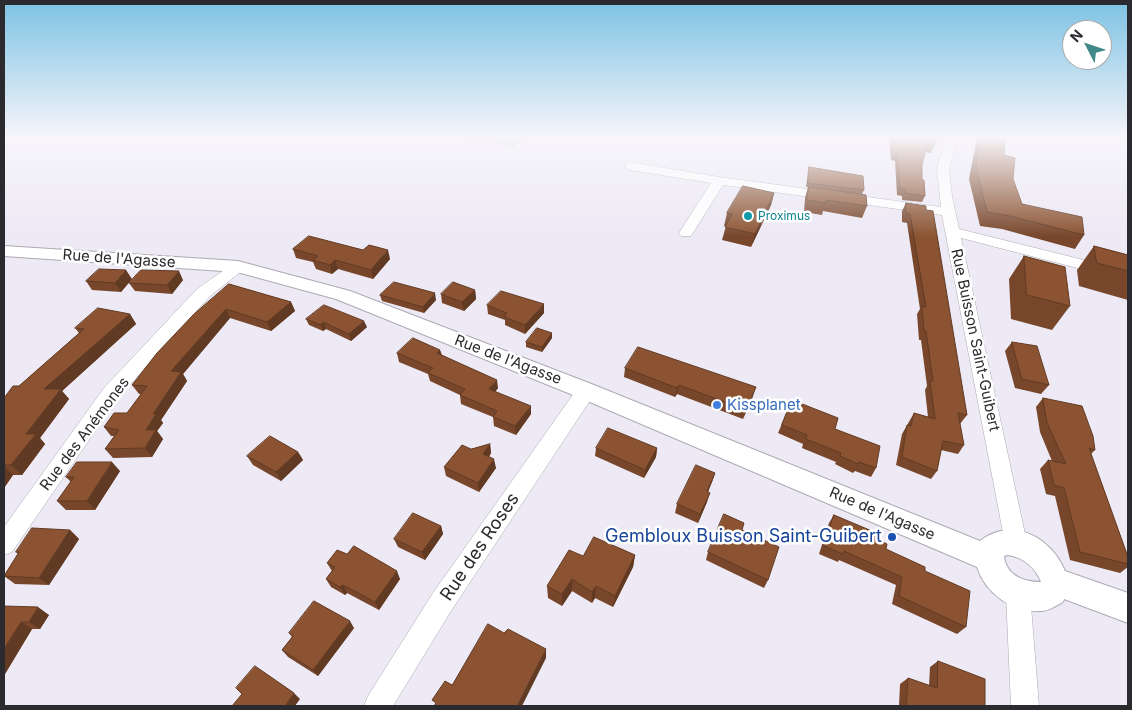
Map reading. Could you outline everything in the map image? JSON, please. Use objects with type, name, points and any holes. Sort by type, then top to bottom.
[{"type":"street","points":[[663,171],[949,212]]},
{"type":"street","name":"Rue Buisson Saint-Guibert","points":[[943,171],[949,212],[1016,543]]},
{"type":"street","points":[[686,233],[719,180]]},
{"type":"street","points":[[953,232],[1128,276]]},
{"type":"street","name":"Rue de l'Agasse","points":[[4,251],[238,267],[343,295],[586,390],[988,558]]},
{"type":"street","name":"Rue des Anémones","points":[[4,546],[111,393],[204,292],[238,267]]},
{"type":"street","name":"Rue des Roses","points":[[378,706],[442,602],[586,390]]},
{"type":"street","points":[[999,543],[1016,543],[1038,554],[1050,568],[1056,582],[1054,590],[1049,596],[1030,598],[1018,594],[1000,582],[994,574],[988,558],[989,551],[999,543]]},
{"type":"street","points":[[1056,582],[1128,608]]},
{"type":"street","points":[[1018,594],[1025,706]]},
{"type":"building","points":[[809,171],[834,171],[863,176],[864,190],[808,183]]},
{"type":"building","points":[[898,171],[922,171],[925,196],[905,193],[905,189],[900,188]]},
{"type":"building","points":[[977,171],[1014,171],[1013,179],[1022,204],[1082,217],[1084,235],[1010,216],[987,212]]},
{"type":"building","name":"Proximus","points":[[743,186],[774,193],[755,234],[725,227],[732,214],[727,213]]},
{"type":"building","points":[[809,187],[866,195],[867,206],[826,200],[826,203],[807,200]]},
{"type":"building","points":[[906,203],[926,206],[926,210],[933,211],[967,415],[958,413],[964,445],[943,441],[937,471],[902,457],[907,425],[911,426],[914,413],[935,419],[930,381],[933,381],[926,331],[924,331],[922,306],[926,307],[910,214],[906,213]]},
{"type":"building","points":[[309,236],[363,250],[369,245],[388,250],[371,270],[335,260],[330,265],[313,260],[318,256],[293,249]]},
{"type":"building","points":[[1094,246],[1128,255],[1128,271],[1097,263]]},
{"type":"building","points":[[1024,256],[1065,267],[1070,306],[1027,295]]},
{"type":"building","points":[[99,269],[126,270],[115,283],[86,281]]},
{"type":"building","points":[[141,270],[179,271],[167,285],[129,283]]},
{"type":"building","points":[[394,282],[435,293],[423,307],[380,295]]},
{"type":"building","points":[[453,282],[475,290],[462,302],[441,294]]},
{"type":"building","points":[[229,284],[291,302],[267,322],[226,309],[171,371],[181,372],[153,414],[156,414],[146,430],[156,430],[145,448],[105,449],[119,430],[104,427],[114,413],[127,413],[147,386],[132,385],[157,353],[194,314]]},
{"type":"building","points":[[501,291],[544,304],[525,325],[504,317],[507,313],[487,305]]},
{"type":"building","points":[[324,305],[364,321],[349,334],[323,322],[321,325],[306,319]]},
{"type":"building","points":[[98,308],[130,314],[44,389],[61,389],[26,434],[36,434],[11,465],[4,465],[4,398],[13,386],[19,386],[84,329],[75,328]]},
{"type":"building","points":[[537,328],[552,333],[542,347],[526,342]]},
{"type":"building","points":[[413,338],[440,350],[437,353],[497,380],[489,389],[531,406],[515,426],[493,417],[497,411],[460,395],[465,389],[428,373],[433,368],[397,353]]},
{"type":"building","points":[[1012,342],[1037,346],[1049,385],[1022,379]]},
{"type":"building","points":[[638,347],[756,387],[746,410],[679,385],[677,388],[625,368]]},
{"type":"building","points":[[1043,398],[1082,406],[1093,436],[1095,450],[1089,448],[1128,557],[1128,564],[1080,552],[1064,488],[1054,485],[1048,460],[1066,464],[1047,423]]},
{"type":"building","points":[[792,400],[838,418],[835,429],[880,446],[876,468],[859,462],[858,464],[840,456],[841,453],[806,439],[807,435],[782,425]]},
{"type":"building","points":[[608,428],[657,448],[645,470],[596,448]]},
{"type":"building","points":[[270,436],[298,452],[276,472],[247,456]]},
{"type":"building","points":[[490,444],[483,454],[494,459],[478,483],[444,467],[462,445],[471,449]]},
{"type":"building","points":[[77,462],[112,462],[87,501],[57,501],[74,477],[66,477]]},
{"type":"building","points":[[696,465],[715,473],[707,491],[710,493],[700,514],[677,504]]},
{"type":"building","points":[[413,513],[441,526],[422,552],[394,539]]},
{"type":"building","points":[[724,514],[744,523],[742,530],[779,547],[768,580],[708,552]]},
{"type":"building","points":[[834,515],[879,534],[878,540],[887,544],[886,549],[925,567],[925,571],[970,591],[966,627],[899,596],[902,577],[844,551],[843,554],[824,546]]},
{"type":"building","points":[[32,528],[70,530],[39,578],[4,576],[19,552],[16,552]]},
{"type":"building","points":[[594,537],[635,555],[615,596],[596,586],[592,592],[572,579],[562,594],[547,586],[569,550],[583,556]]},
{"type":"building","points":[[354,546],[397,571],[375,602],[343,585],[340,587],[326,579],[335,567],[327,563],[337,550],[347,554]]},
{"type":"building","points":[[314,601],[350,621],[313,670],[282,650],[293,636],[289,633]]},
{"type":"building","points":[[4,606],[38,607],[29,622],[21,622],[4,649]]},
{"type":"building","points":[[488,624],[504,633],[508,629],[546,649],[517,706],[434,706],[436,703],[432,700],[445,681],[452,685]]},
{"type":"building","points":[[938,661],[985,679],[985,706],[906,706],[908,678],[937,688]]},
{"type":"building","points":[[255,666],[294,693],[285,706],[232,706],[242,694],[236,688]]},
{"type":"place","name":"Proximus","points":[[748,216]]},
{"type":"place","name":"Kissplanet","points":[[717,405]]},
{"type":"place","name":"Gembloux Buisson Saint-Guibert","points":[[892,537]]}]
